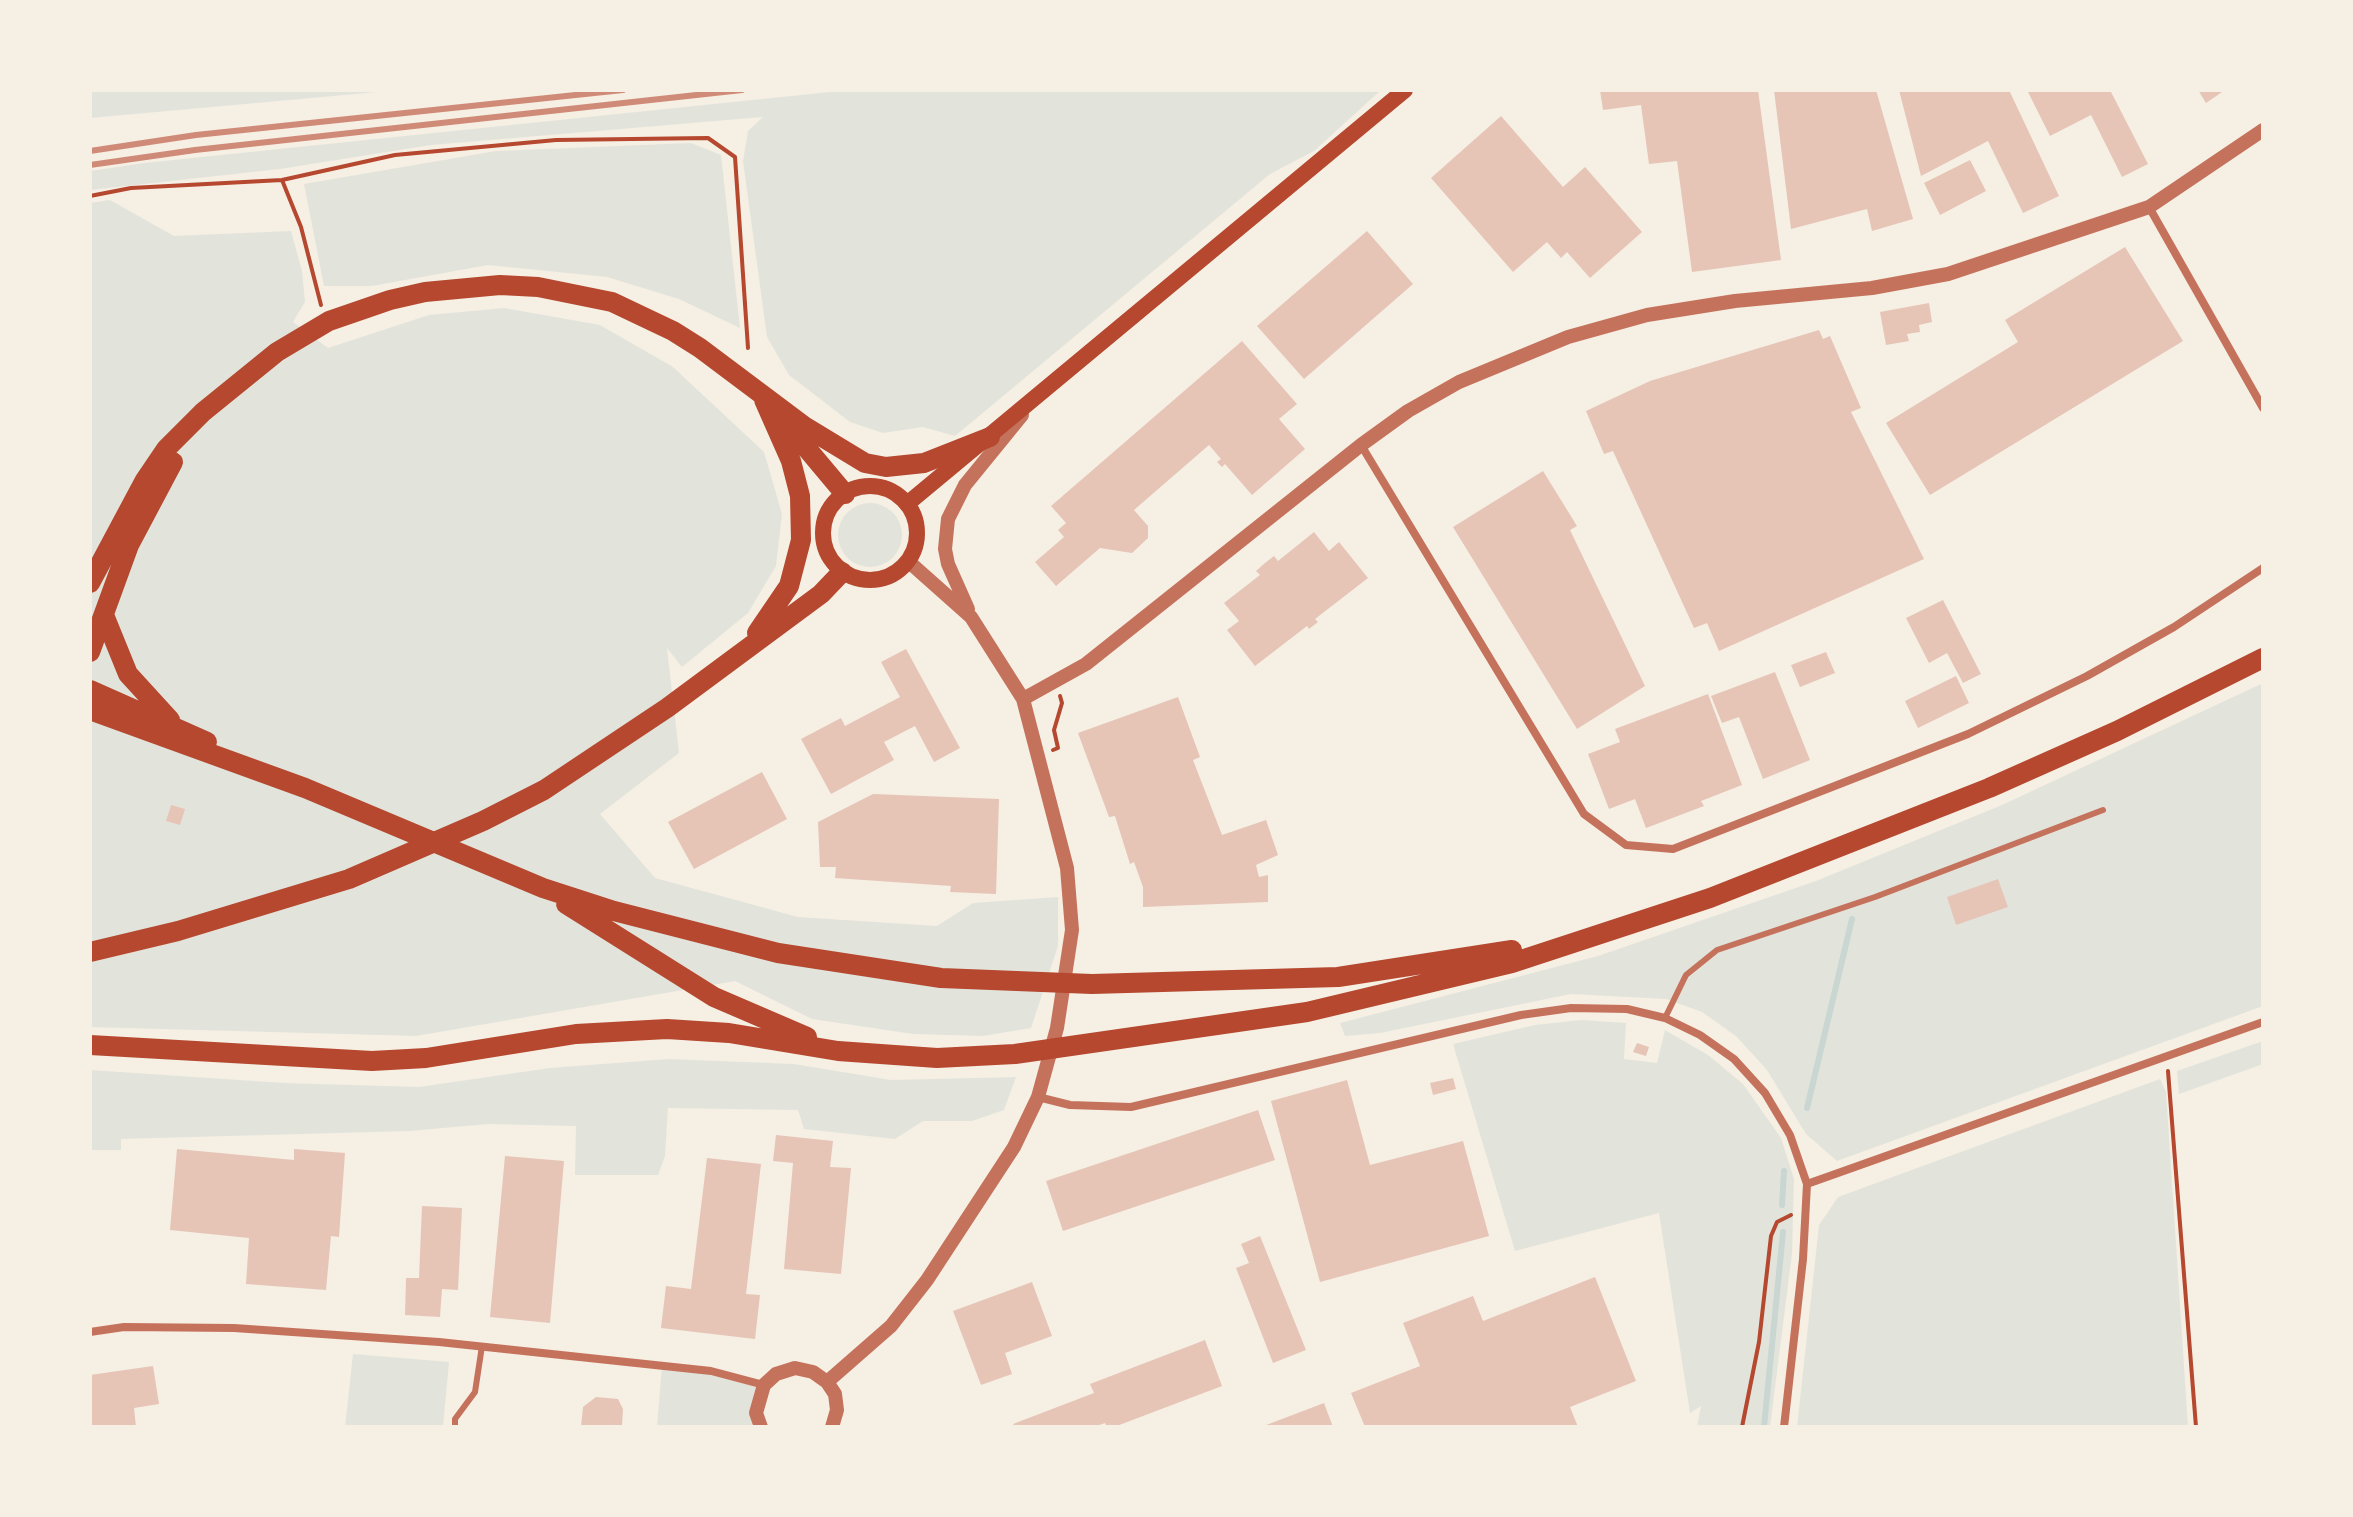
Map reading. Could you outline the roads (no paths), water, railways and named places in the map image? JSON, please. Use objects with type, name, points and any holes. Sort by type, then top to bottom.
[{"type":"highway","points":[[92,577],[159,459],[185,429],[277,352],[329,321],[390,300],[465,287],[525,286],[612,302],[673,331],[763,396],[865,463],[886,467],[924,463],[990,437]]},
{"type":"highway","points":[[90,652],[129,545],[160,482],[202,422],[228,393]]},
{"type":"highway","points":[[763,396],[845,494]]},
{"type":"highway","points":[[721,669],[779,605],[796,569],[801,540],[800,496],[791,461],[763,396]]},
{"type":"highway","points":[[90,951],[114,947],[322,888],[416,852],[544,790],[721,669],[821,594],[842,572]]},
{"type":"highway","points":[[104,615],[128,674],[178,729]]},
{"type":"highway","points":[[90,1045],[387,1061],[426,1058],[576,1034],[667,1029],[729,1033],[865,1054],[937,1058],[1015,1054],[1334,1006],[1473,973],[1724,893],[1974,794],[2117,731],[2263,658]]},
{"type":"highway","points":[[90,690],[305,788],[543,888],[614,911],[778,953],[941,978],[1027,984],[1092,984],[1338,977],[1478,957],[1603,933]]},
{"type":"highway","points":[[90,710],[305,788]]},
{"type":"highway","points":[[543,888],[714,997],[809,1038],[865,1054]]},
{"type":"main road","points":[[907,504],[1405,90]]},
{"type":"main road","points":[[878,487],[889,490],[907,504],[918,533],[908,561],[898,572],[870,581],[842,572],[827,554],[823,532],[829,510],[845,494],[855,489],[878,487]]},
{"type":"street","points":[[1023,699],[1086,664],[1361,445],[1408,411],[1459,382],[1568,337],[1647,315],[1735,301],[1872,288],[1948,274],[2149,207],[2263,130]]},
{"type":"street","points":[[2149,207],[2263,408]]},
{"type":"street","points":[[827,1382],[891,1326],[927,1280],[1014,1147],[1038,1097],[1057,1028],[1072,930],[1067,868],[1041,756],[1023,699],[971,617],[948,564],[945,549],[948,519],[965,485],[1034,401]]},
{"type":"street","points":[[1361,445],[1584,814],[1626,845],[1673,849],[1968,734],[2149,641],[2263,568]]},
{"type":"street","points":[[908,561],[971,617]]},
{"type":"street","points":[[1038,1097],[1070,1105],[1131,1107],[1521,1015],[1571,1008],[1627,1009],[1665,1018],[1700,1035],[1734,1059],[1765,1093],[1790,1135],[1807,1184],[1784,1427]]},
{"type":"street","points":[[1807,1184],[2263,1022]]},
{"type":"street","points":[[90,1332],[124,1327],[234,1328],[482,1346],[711,1371],[764,1385]]},
{"type":"street","points":[[761,1427],[756,1413],[764,1385],[776,1374],[795,1368],[813,1372],[827,1382],[835,1394],[837,1410],[832,1427]]},
{"type":"lane","points":[[1665,1018],[1686,975],[1717,950],[1875,897],[2103,810]]},
{"type":"lane","points":[[455,1427],[455,1419],[475,1392],[482,1346]]},
{"type":"waterway","points":[[1807,1108],[1852,919]]},
{"type":"waterway","points":[[1782,1205],[1784,1171]]},
{"type":"waterway","points":[[1764,1427],[1783,1232]]},
{"type":"railway","points":[[90,151],[196,135],[623,90]]},
{"type":"railway","points":[[90,165],[195,150],[742,90]]}]
